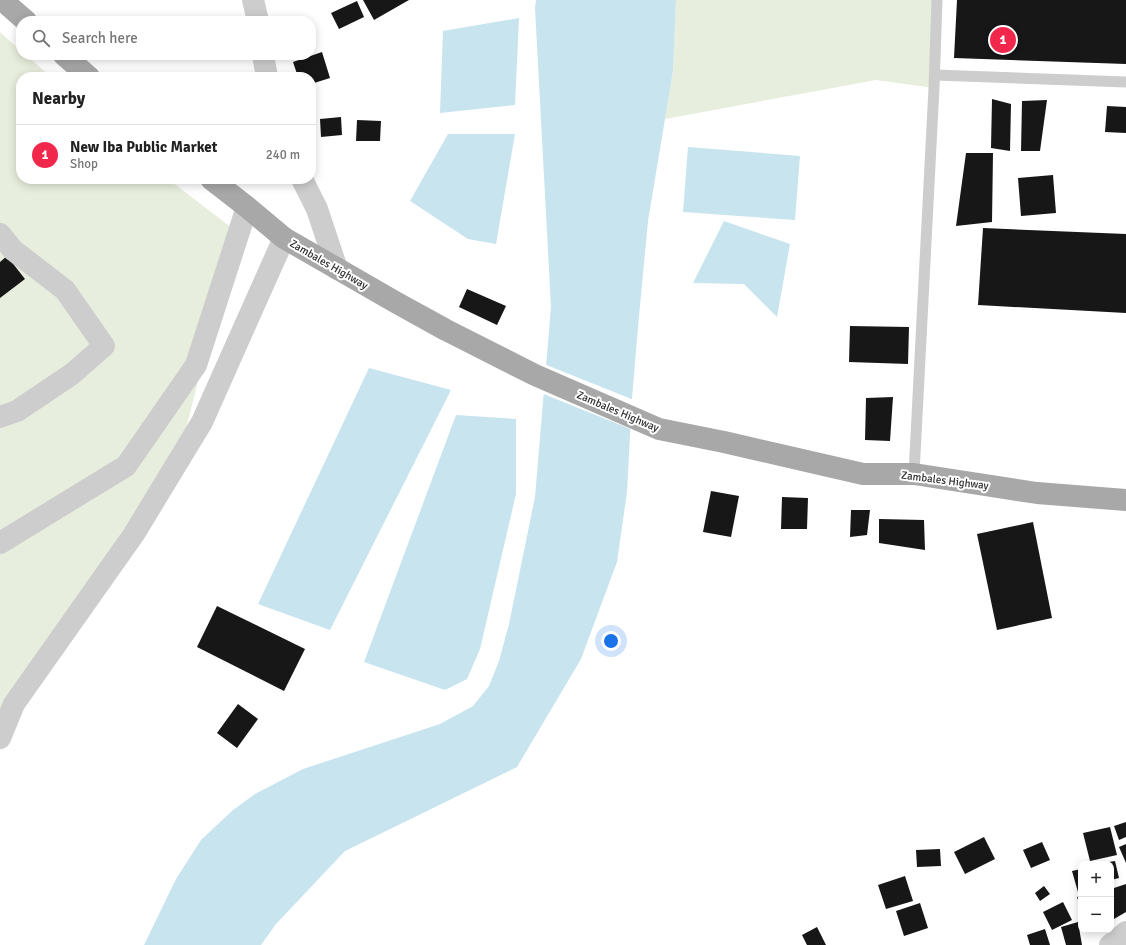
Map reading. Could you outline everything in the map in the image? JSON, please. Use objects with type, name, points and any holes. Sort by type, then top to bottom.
[{"type":"main road","points":[[2,0],[20,16]]},
{"type":"main road","points":[[70,60],[83,72]]},
{"type":"main road","name":"Zambales Highway","points":[[217,184],[284,238],[337,269],[446,330],[535,375],[647,425],[688,436],[731,444],[863,474],[914,474],[1037,493],[1126,500]]},
{"type":"street","points":[[253,0],[257,16]]},
{"type":"street","points":[[265,60],[266,72]]},
{"type":"street","points":[[304,184],[317,209],[337,269]]},
{"type":"street","points":[[0,543],[126,466],[196,365],[247,207]]},
{"type":"street","points":[[0,234],[13,250],[65,290],[104,346],[72,374],[17,411],[0,417]]},
{"type":"street","points":[[0,738],[14,704],[134,534],[202,422],[284,238]]},
{"type":"street","points":[[1110,945],[1126,932]]},
{"type":"lane","points":[[914,474],[935,75],[937,0]]},
{"type":"lane","points":[[935,75],[1126,82]]},
{"type":"green space","points":[[676,0],[937,0],[934,88],[876,80],[665,119],[673,71]]},
{"type":"green space","points":[[0,32],[16,46],[16,60],[32,60],[45,72],[16,72],[16,184],[175,184],[236,231],[184,437],[0,720]]},
{"type":"water","points":[[536,0],[676,0],[673,71],[648,221],[632,398],[627,492],[617,562],[581,659],[517,767],[345,851],[276,924],[261,945],[144,945],[176,879],[201,840],[233,810],[255,794],[303,769],[440,724],[473,706],[489,686],[499,661],[509,624],[535,497],[551,307],[535,8]]},
{"type":"water","points":[[519,18],[515,105],[440,113],[443,31]]},
{"type":"water","points":[[448,134],[515,134],[496,244],[468,239],[410,201]]},
{"type":"water","points":[[688,147],[800,156],[795,220],[683,212]]},
{"type":"water","points":[[724,221],[790,244],[777,317],[744,284],[693,283]]},
{"type":"water","points":[[369,368],[451,390],[330,630],[258,604]]},
{"type":"water","points":[[456,415],[516,419],[516,494],[480,649],[467,679],[445,690],[364,662]]},
{"type":"pier","points":[[544,364],[634,400],[633,430],[541,393]]},
{"type":"building","points":[[363,0],[409,0],[374,20]]},
{"type":"building","points":[[957,0],[1126,0],[1126,64],[954,58]]},
{"type":"building","points":[[357,1],[364,17],[339,29],[331,13]]},
{"type":"building","points":[[322,52],[330,78],[316,82],[316,72],[296,72],[293,62],[299,60],[316,60],[316,54]]},
{"type":"building","points":[[992,99],[1011,104],[1010,151],[991,148]]},
{"type":"building","points":[[1047,100],[1040,151],[1021,151],[1022,101]]},
{"type":"building","points":[[1107,106],[1126,107],[1126,133],[1105,132]]},
{"type":"building","points":[[341,117],[342,135],[321,137],[320,119]]},
{"type":"building","points":[[357,120],[381,121],[380,141],[356,141]]},
{"type":"building","points":[[966,153],[993,153],[992,222],[956,226]]},
{"type":"building","points":[[1053,175],[1056,213],[1021,216],[1018,178]]},
{"type":"building","points":[[983,228],[1126,234],[1126,313],[978,305]]},
{"type":"building","points":[[7,256],[25,279],[0,298],[0,262]]},
{"type":"building","points":[[467,289],[506,306],[497,325],[459,307]]},
{"type":"building","points":[[850,326],[909,327],[908,364],[849,362]]},
{"type":"building","points":[[893,397],[890,441],[865,440],[866,398]]},
{"type":"building","points":[[711,491],[739,496],[731,537],[703,532]]},
{"type":"building","points":[[782,497],[808,498],[807,529],[781,529]]},
{"type":"building","points":[[851,510],[870,510],[867,535],[850,537]]},
{"type":"building","points":[[879,519],[924,520],[925,550],[879,543]]},
{"type":"building","points":[[1033,522],[1052,618],[997,630],[977,534]]},
{"type":"building","points":[[217,606],[305,649],[284,691],[197,647]]},
{"type":"building","points":[[238,704],[258,719],[237,748],[217,733]]},
{"type":"building","points":[[1126,822],[1126,837],[1119,840],[1114,826]]},
{"type":"building","points":[[1110,827],[1117,855],[1090,861],[1083,833]]},
{"type":"building","points":[[984,837],[995,859],[965,874],[954,852]]},
{"type":"building","points":[[1042,842],[1050,860],[1031,868],[1023,850]]},
{"type":"building","points":[[1126,844],[1126,863],[1119,847]]},
{"type":"building","points":[[940,849],[941,866],[917,867],[916,850]]},
{"type":"building","points":[[1114,861],[1119,878],[1114,879]]},
{"type":"building","points":[[1078,870],[1078,892],[1072,871]]},
{"type":"building","points":[[905,876],[913,901],[886,909],[878,885]]},
{"type":"building","points":[[1126,884],[1126,912],[1114,919],[1114,897],[1114,888]]},
{"type":"building","points":[[1044,886],[1050,894],[1040,901],[1035,893]]},
{"type":"building","points":[[1063,902],[1072,920],[1052,930],[1043,912]]},
{"type":"building","points":[[920,903],[928,928],[904,936],[896,911]]},
{"type":"building","points":[[1078,922],[1078,933],[1080,933],[1082,945],[1066,945],[1061,927]]},
{"type":"building","points":[[817,927],[826,945],[807,945],[802,935]]},
{"type":"building","points":[[1045,929],[1050,945],[1030,945],[1027,935]]},
{"type":"place","name":"New Iba Public Market","points":[[1003,40]]}]
